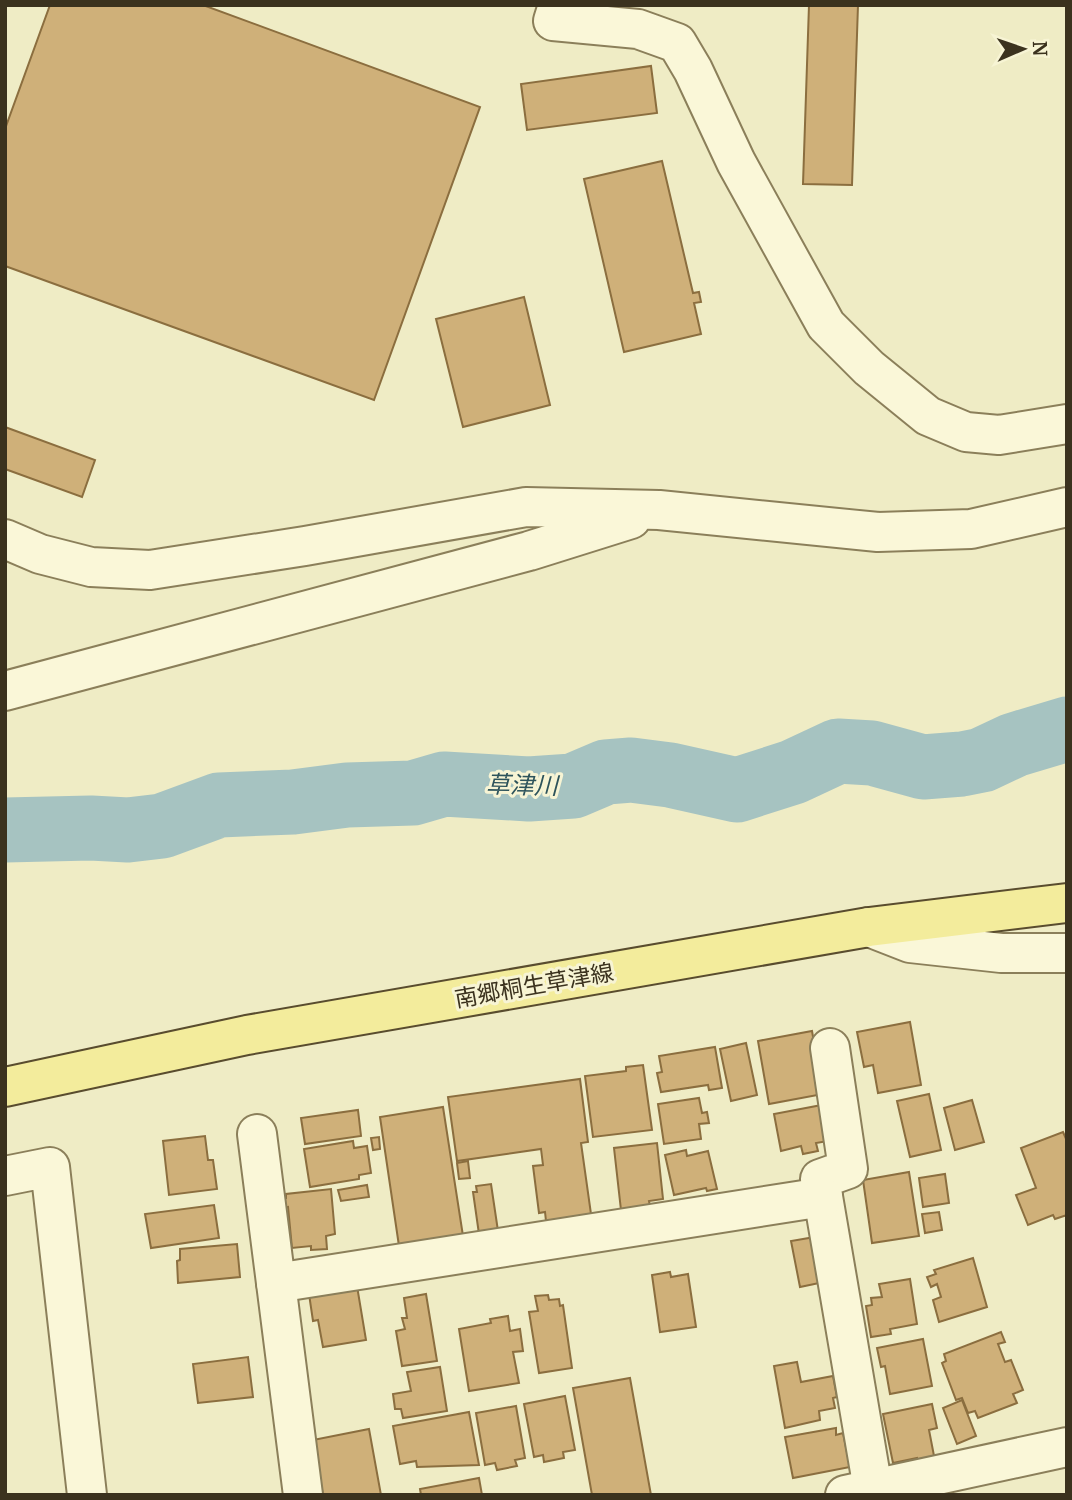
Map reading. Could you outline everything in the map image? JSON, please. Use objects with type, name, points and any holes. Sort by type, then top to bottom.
[{"type":"main road","name":"南郷桐生草津線","points":[[5,1087],[247,1035],[869,927],[1067,903]]},
{"type":"street","points":[[558,5],[553,21],[638,29],[677,43],[693,70],[736,162],[826,325],[869,368],[928,416],[966,432],[999,435],[1067,424]]},
{"type":"street","points":[[5,539],[40,554],[91,567],[150,570],[526,507],[659,510],[878,532],[971,529],[1067,507]]},
{"type":"street","points":[[5,691],[530,551],[659,510]]},
{"type":"street","points":[[869,927],[910,943],[1001,953],[1067,954]]},
{"type":"street","points":[[830,1048],[848,1169],[820,1179],[859,1492],[1067,1447]]},
{"type":"street","points":[[257,1135],[303,1495]]},
{"type":"street","points":[[5,1176],[50,1167],[87,1495]]},
{"type":"street","points":[[276,1283],[823,1197]]},
{"type":"building","points":[[50,5],[203,5],[480,107],[374,400],[5,266],[5,129]]},
{"type":"building","points":[[809,5],[858,5],[852,185],[803,184]]},
{"type":"building","points":[[651,66],[657,113],[527,130],[521,84]]},
{"type":"building","points":[[662,161],[693,293],[699,292],[701,302],[694,303],[701,334],[624,352],[584,179]]},
{"type":"building","points":[[524,297],[550,405],[463,427],[436,319]]},
{"type":"building","points":[[5,427],[95,460],[82,497],[5,469]]},
{"type":"building","points":[[910,1022],[921,1085],[878,1093],[873,1065],[864,1067],[857,1032]]},
{"type":"building","points":[[812,1031],[823,1094],[769,1104],[758,1041]]},
{"type":"building","points":[[746,1043],[757,1095],[731,1101],[720,1049]]},
{"type":"building","points":[[715,1047],[722,1088],[709,1090],[708,1085],[661,1092],[657,1073],[662,1072],[659,1056]]},
{"type":"building","points":[[643,1065],[652,1130],[593,1137],[585,1076],[626,1071],[626,1067]]},
{"type":"building","points":[[580,1079],[588,1142],[581,1143],[591,1214],[546,1221],[545,1212],[539,1213],[533,1166],[543,1165],[541,1149],[457,1161],[448,1097]]},
{"type":"building","points":[[929,1094],[941,1150],[910,1157],[897,1101]]},
{"type":"building","points":[[699,1098],[702,1113],[707,1112],[709,1123],[699,1124],[701,1139],[664,1144],[658,1104]]},
{"type":"building","points":[[972,1100],[984,1142],[955,1150],[944,1108]]},
{"type":"building","points":[[827,1104],[834,1140],[816,1143],[818,1151],[803,1154],[801,1146],[781,1151],[774,1114]]},
{"type":"building","points":[[443,1107],[463,1236],[399,1246],[380,1117]]},
{"type":"building","points":[[358,1110],[361,1136],[305,1144],[301,1118]]},
{"type":"building","points":[[1063,1132],[1067,1141],[1067,1215],[1055,1219],[1053,1215],[1028,1225],[1016,1195],[1036,1188],[1021,1148]]},
{"type":"building","points":[[205,1136],[208,1160],[213,1160],[217,1189],[169,1195],[163,1141]]},
{"type":"building","points":[[379,1137],[380,1149],[373,1150],[371,1138]]},
{"type":"building","points":[[353,1141],[354,1148],[367,1146],[371,1173],[359,1175],[359,1179],[310,1187],[304,1149]]},
{"type":"building","points":[[657,1143],[663,1199],[649,1201],[650,1206],[621,1210],[614,1148]]},
{"type":"building","points":[[686,1150],[687,1156],[708,1151],[717,1189],[707,1191],[706,1188],[674,1195],[665,1155]]},
{"type":"building","points":[[468,1161],[470,1178],[459,1179],[457,1163]]},
{"type":"building","points":[[909,1172],[919,1236],[872,1243],[863,1180]]},
{"type":"building","points":[[945,1174],[949,1203],[923,1207],[919,1178]]},
{"type":"building","points":[[491,1184],[498,1231],[479,1234],[473,1192],[477,1192],[476,1186]]},
{"type":"building","points":[[367,1185],[369,1197],[341,1201],[338,1190]]},
{"type":"building","points":[[331,1189],[335,1234],[326,1236],[327,1249],[311,1250],[311,1246],[292,1248],[288,1207],[281,1208],[280,1198],[286,1198],[286,1194]]},
{"type":"building","points":[[214,1205],[219,1238],[151,1248],[145,1214]]},
{"type":"building","points":[[939,1212],[942,1230],[925,1233],[922,1214]]},
{"type":"building","points":[[815,1237],[824,1282],[800,1287],[791,1241]]},
{"type":"building","points":[[237,1244],[240,1277],[178,1283],[177,1261],[180,1260],[180,1249]]},
{"type":"building","points":[[973,1258],[987,1307],[939,1322],[933,1300],[941,1297],[937,1284],[931,1287],[927,1277],[936,1274],[934,1270]]},
{"type":"building","points":[[670,1272],[671,1277],[688,1274],[696,1327],[660,1332],[652,1275]]},
{"type":"building","points":[[910,1279],[917,1324],[890,1329],[891,1334],[871,1337],[866,1306],[872,1305],[871,1298],[882,1297],[879,1284]]},
{"type":"building","points":[[357,1286],[366,1340],[323,1347],[318,1320],[313,1321],[309,1294]]},
{"type":"building","points":[[426,1294],[437,1361],[402,1366],[396,1331],[405,1329],[402,1318],[407,1318],[404,1298]]},
{"type":"building","points":[[548,1295],[549,1300],[559,1299],[560,1306],[563,1305],[572,1368],[539,1373],[529,1312],[538,1311],[535,1296]]},
{"type":"building","points":[[508,1316],[510,1331],[520,1329],[523,1351],[513,1352],[519,1383],[469,1391],[459,1329],[491,1323],[490,1319]]},
{"type":"building","points":[[1001,1332],[1005,1342],[998,1344],[1005,1362],[1011,1360],[1023,1390],[1013,1394],[1017,1403],[978,1418],[975,1411],[968,1413],[962,1398],[956,1400],[942,1363],[946,1361],[944,1354]]},
{"type":"building","points":[[923,1339],[932,1386],[890,1394],[885,1366],[881,1367],[877,1348]]},
{"type":"building","points":[[248,1357],[253,1397],[198,1403],[193,1364]]},
{"type":"building","points":[[797,1362],[801,1382],[833,1376],[837,1397],[833,1398],[835,1408],[819,1411],[820,1420],[785,1428],[774,1366]]},
{"type":"building","points":[[440,1367],[447,1411],[403,1418],[401,1409],[395,1409],[393,1394],[411,1391],[407,1372]]},
{"type":"building","points":[[630,1378],[651,1495],[592,1495],[573,1388]]},
{"type":"building","points":[[565,1396],[575,1450],[563,1452],[564,1458],[544,1462],[543,1455],[534,1457],[524,1404]]},
{"type":"building","points":[[962,1400],[976,1436],[957,1444],[943,1408]]},
{"type":"building","points":[[932,1404],[937,1428],[929,1430],[935,1461],[918,1464],[917,1458],[893,1463],[883,1414]]},
{"type":"building","points":[[516,1406],[525,1458],[515,1460],[517,1466],[497,1470],[495,1463],[485,1465],[476,1413]]},
{"type":"building","points":[[469,1412],[479,1465],[417,1467],[416,1461],[400,1464],[393,1426]]},
{"type":"building","points":[[836,1428],[836,1435],[843,1433],[850,1467],[793,1478],[785,1437]]},
{"type":"building","points":[[369,1429],[381,1495],[323,1495],[313,1440]]},
{"type":"building","points":[[479,1478],[482,1495],[421,1495],[420,1489]]},
{"type":"waterway","name":"草津川","points":[[5,830],[128,830],[162,826],[219,805],[413,793],[444,784],[529,789],[573,786],[606,772],[631,770],[670,775],[737,790],[793,772],[838,751],[872,753],[923,767],[962,764],[982,760],[1014,745],[1067,729]]}]
